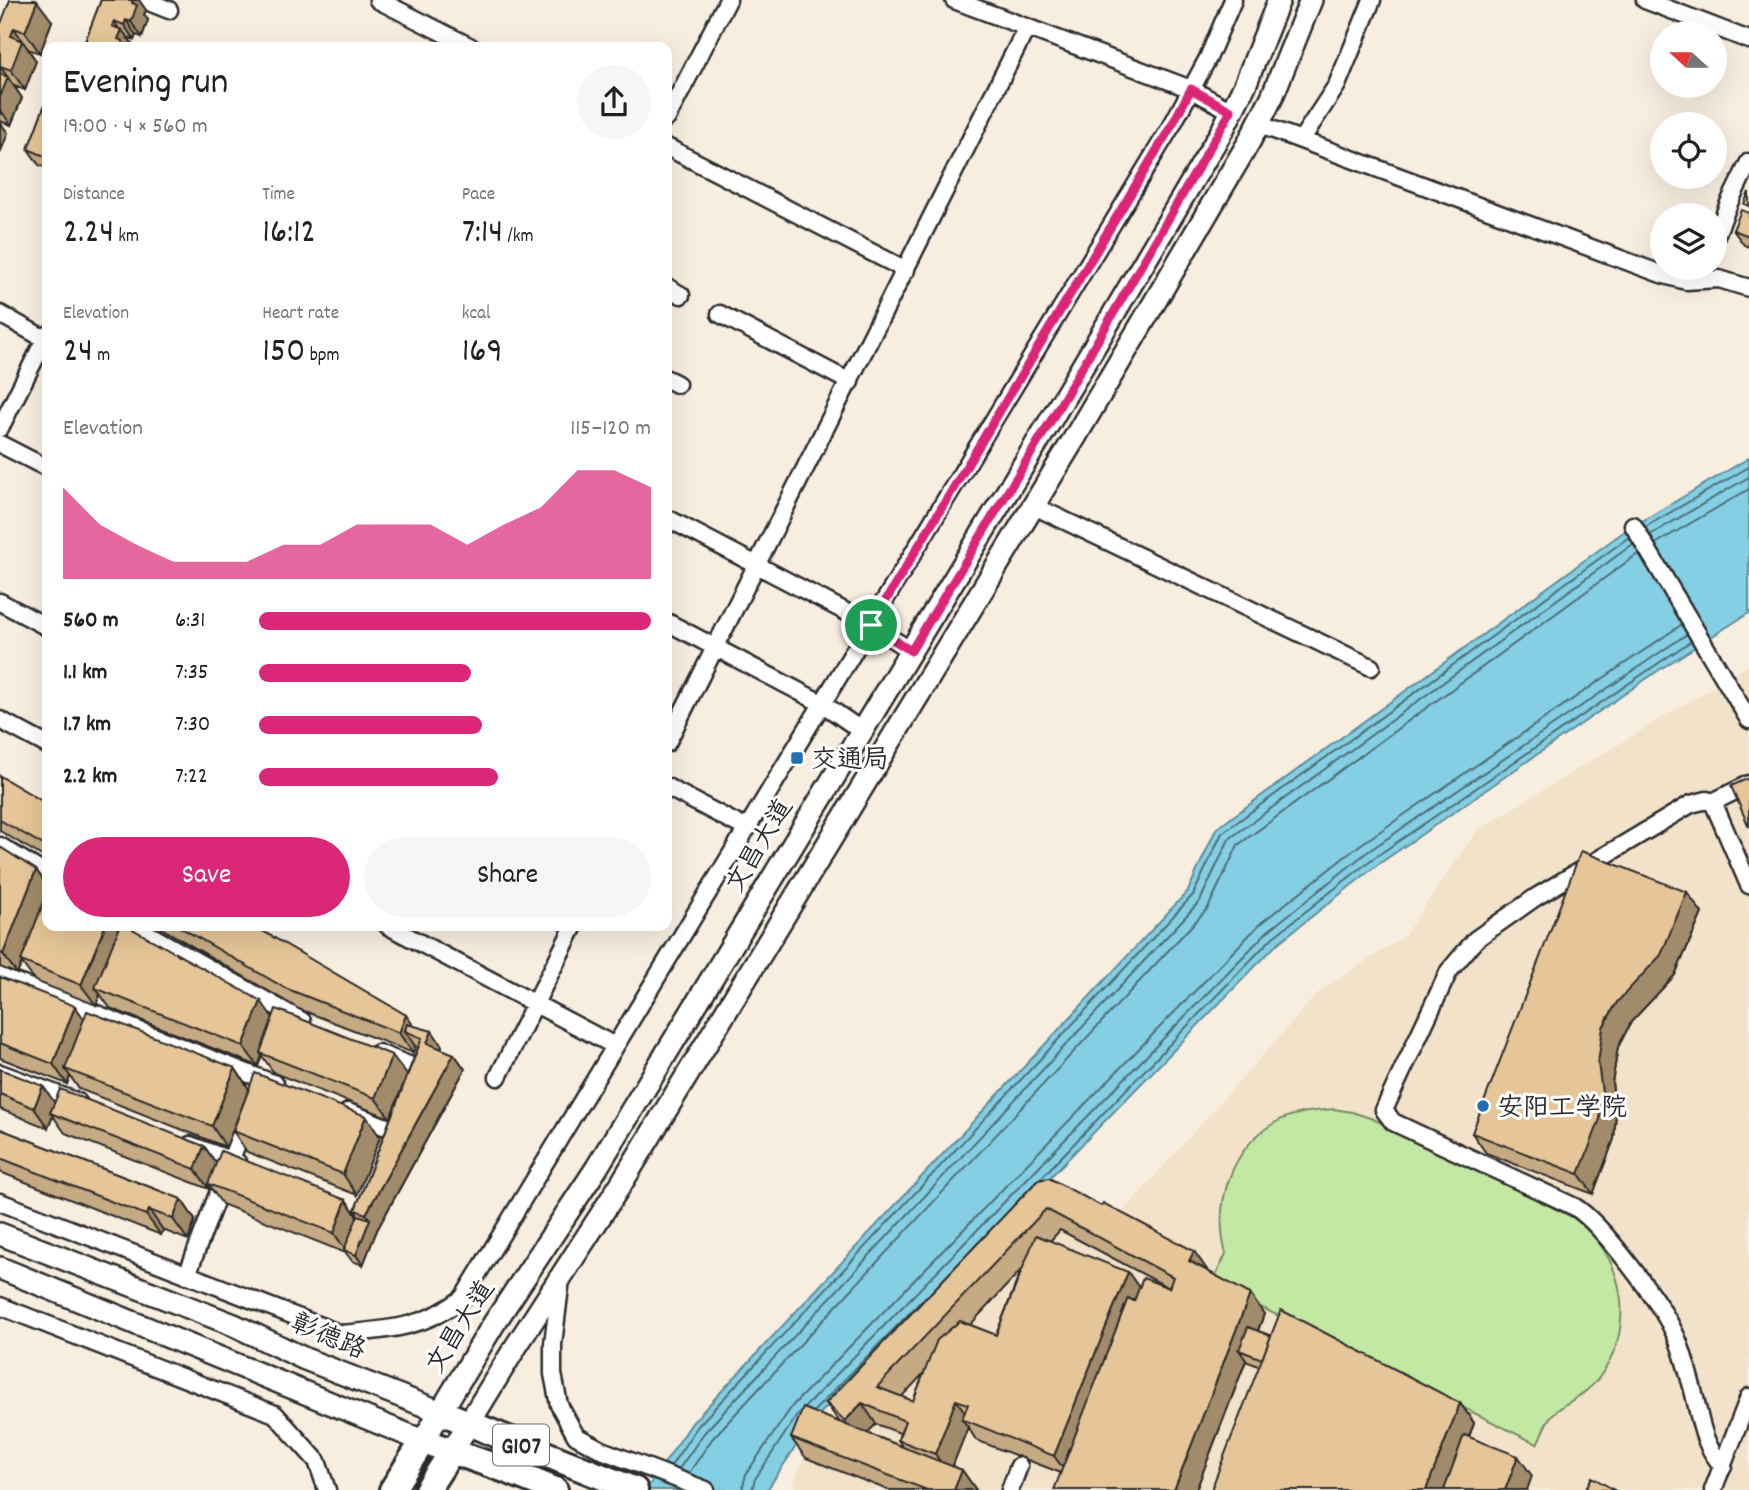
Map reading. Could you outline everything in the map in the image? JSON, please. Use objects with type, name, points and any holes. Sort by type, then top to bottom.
[{"type":"highway","name":"彰德路","points":[[441,1412],[635,1490]]},
{"type":"highway","name":"G107","points":[[423,1441],[555,1490]]},
{"type":"highway","name":"文昌大道","points":[[392,1490],[423,1441]]},
{"type":"highway","points":[[427,1490],[452,1451]]},
{"type":"main road","name":"文昌大道","points":[[423,1441],[493,1325],[596,1169],[1049,424],[1231,111],[1256,60],[1279,0]]},
{"type":"main road","points":[[452,1451],[628,1173],[1034,506],[1237,164],[1272,97],[1311,0]]},
{"type":"main road","name":"彰德路","points":[[0,1234],[234,1325],[305,1359],[441,1412]]},
{"type":"main road","points":[[0,1268],[423,1441]]},
{"type":"street","points":[[144,0],[169,10]]},
{"type":"street","points":[[379,0],[461,42]]},
{"type":"street","points":[[672,108],[728,0]]},
{"type":"street","points":[[954,0],[1191,89],[1231,111]]},
{"type":"street","points":[[0,1202],[341,1334],[424,1322],[447,1311],[463,1298],[1172,125],[1208,58],[1233,0]]},
{"type":"street","points":[[1301,139],[1337,85],[1372,0]]},
{"type":"street","points":[[1645,0],[1749,40]]},
{"type":"street","points":[[672,733],[1027,27]]},
{"type":"street","points":[[1258,124],[1650,270]]},
{"type":"street","points":[[672,151],[906,270]]},
{"type":"street","points":[[1727,207],[1749,162]]},
{"type":"street","points":[[1722,280],[1749,288]]},
{"type":"street","points":[[0,314],[42,335]]},
{"type":"street","points":[[720,314],[850,382]]},
{"type":"street","points":[[0,428],[42,345]]},
{"type":"street","points":[[0,444],[42,465]]},
{"type":"street","points":[[1034,506],[1371,667]]},
{"type":"street","points":[[672,521],[871,625],[911,651]]},
{"type":"street","points":[[1635,528],[1749,720]]},
{"type":"street","points":[[0,603],[42,625]]},
{"type":"street","points":[[672,625],[823,704],[862,731]]},
{"type":"street","points":[[0,720],[42,742]]},
{"type":"street","points":[[1723,1466],[1706,1444],[1692,1384],[1675,1332],[1654,1298],[1598,1227],[1575,1208],[1393,1122],[1384,1110],[1449,971],[1476,939],[1536,897],[1691,804],[1707,800],[1713,802],[1749,784]]},
{"type":"street","points":[[672,791],[747,829]]},
{"type":"street","points":[[1713,802],[1749,885]]},
{"type":"street","points":[[0,846],[42,871]]},
{"type":"street","points":[[142,931],[284,1020],[321,1030]]},
{"type":"street","points":[[397,931],[615,1046]]},
{"type":"street","points":[[498,1077],[572,931]]},
{"type":"street","points":[[0,976],[259,1084],[286,1088]]},
{"type":"street","points":[[358,1045],[419,1069],[409,1093]]},
{"type":"street","points":[[0,1073],[90,1107]]},
{"type":"street","points":[[187,1275],[259,1084]]},
{"type":"street","points":[[334,1107],[394,1130]]},
{"type":"street","points":[[179,1141],[256,1170]]},
{"type":"street","points":[[562,1277],[553,1344],[553,1374],[558,1405],[576,1436],[611,1453],[706,1490]]},
{"type":"street","points":[[0,1306],[275,1414],[317,1461],[327,1490]]},
{"type":"street","points":[[1713,1490],[1749,1397]]},
{"type":"street","points":[[1010,1490],[1019,1466]]},
{"type":"shaded area","name":"安阳工学院","points":[[1749,665],[1749,1490],[805,1490],[793,1485],[816,1427],[1059,1187],[1117,1218],[1318,993],[1404,936],[1477,830]]},
{"type":"green space","points":[[1334,1109],[1373,1119],[1574,1218],[1591,1233],[1605,1252],[1615,1272],[1620,1294],[1618,1338],[1611,1359],[1587,1390],[1552,1415],[1537,1444],[1212,1283],[1226,1254],[1222,1216],[1224,1198],[1229,1179],[1247,1147],[1260,1133],[1276,1122],[1304,1112]]},
{"type":"water","points":[[1749,458],[1749,613],[1662,668],[1376,866],[1278,943],[812,1422],[767,1490],[646,1490],[692,1423],[1188,891],[1216,829],[1622,533]]},
{"type":"building","points":[[10,0],[37,1],[25,32],[14,28],[11,36],[22,41],[11,70],[0,66],[0,26]]},
{"type":"building","points":[[101,0],[133,0],[132,3],[137,5],[131,22],[126,20],[124,25],[114,21],[112,26],[122,30],[118,39],[123,42],[85,42]]},
{"type":"building","points":[[0,74],[8,77],[0,97]]},
{"type":"building","points":[[42,112],[42,155],[28,149]]},
{"type":"building","points":[[1749,192],[1749,206],[1744,204]]},
{"type":"building","points":[[1741,210],[1749,213],[1749,236],[1733,230]]},
{"type":"building","points":[[0,776],[42,801],[42,844],[0,820]]},
{"type":"building","points":[[1749,778],[1749,827],[1731,786]]},
{"type":"building","points":[[0,847],[36,870],[3,954],[0,953]]},
{"type":"building","points":[[1581,851],[1687,892],[1661,955],[1617,1002],[1603,1027],[1598,1063],[1602,1092],[1600,1119],[1579,1174],[1472,1133]]},
{"type":"building","points":[[42,906],[42,931],[103,931],[81,985],[21,961]]},
{"type":"building","points":[[118,931],[136,931],[261,1001],[243,1046],[95,988]]},
{"type":"building","points":[[187,931],[263,931],[406,1015],[399,1033],[285,988]]},
{"type":"building","points":[[0,977],[75,1006],[53,1064],[0,1043]]},
{"type":"building","points":[[276,1009],[392,1055],[375,1098],[260,1053]]},
{"type":"building","points":[[87,1011],[235,1068],[212,1126],[65,1069]]},
{"type":"building","points":[[407,1024],[432,1031],[427,1043],[454,1054],[366,1214],[355,1210],[422,1038],[405,1031]]},
{"type":"building","points":[[0,1069],[43,1086],[34,1108],[0,1094]]},
{"type":"building","points":[[255,1073],[366,1116],[343,1174],[233,1131]]},
{"type":"building","points":[[60,1089],[204,1146],[195,1169],[50,1113]]},
{"type":"building","points":[[0,1129],[181,1199],[173,1219],[149,1210],[146,1215],[0,1158]]},
{"type":"building","points":[[221,1151],[346,1200],[334,1233],[208,1184]]},
{"type":"building","points":[[1049,1178],[1194,1251],[1189,1261],[1250,1294],[1174,1490],[1054,1490],[1128,1298],[1134,1301],[1143,1278],[1169,1288],[1173,1277],[1046,1209],[877,1387],[913,1401],[937,1340],[960,1321],[996,1335],[1036,1235],[1128,1272],[1054,1456],[962,1419],[968,1404],[956,1400],[935,1454],[898,1440],[905,1421],[862,1403],[845,1421],[826,1403],[1038,1180]]},
{"type":"building","points":[[358,1215],[370,1219],[356,1255],[344,1250]]},
{"type":"building","points":[[1281,1310],[1460,1403],[1426,1490],[1211,1490]]},
{"type":"building","points":[[1248,1327],[1271,1336],[1262,1359],[1239,1350]]},
{"type":"building","points":[[803,1408],[962,1470],[954,1490],[927,1490],[791,1438]]},
{"type":"building","points":[[1464,1435],[1518,1456],[1505,1490],[1444,1490]]},
{"type":"building","points":[[1592,1477],[1614,1490],[1585,1490]]},
{"type":"place","name":"交通局","points":[[797,758]]},
{"type":"place","name":"安阳工学院","points":[[1483,1106]]},
{"type":"route","points":[[1191,89],[1231,111],[1223,129],[1049,424],[911,651],[871,625],[1172,125],[1191,89]]}]
